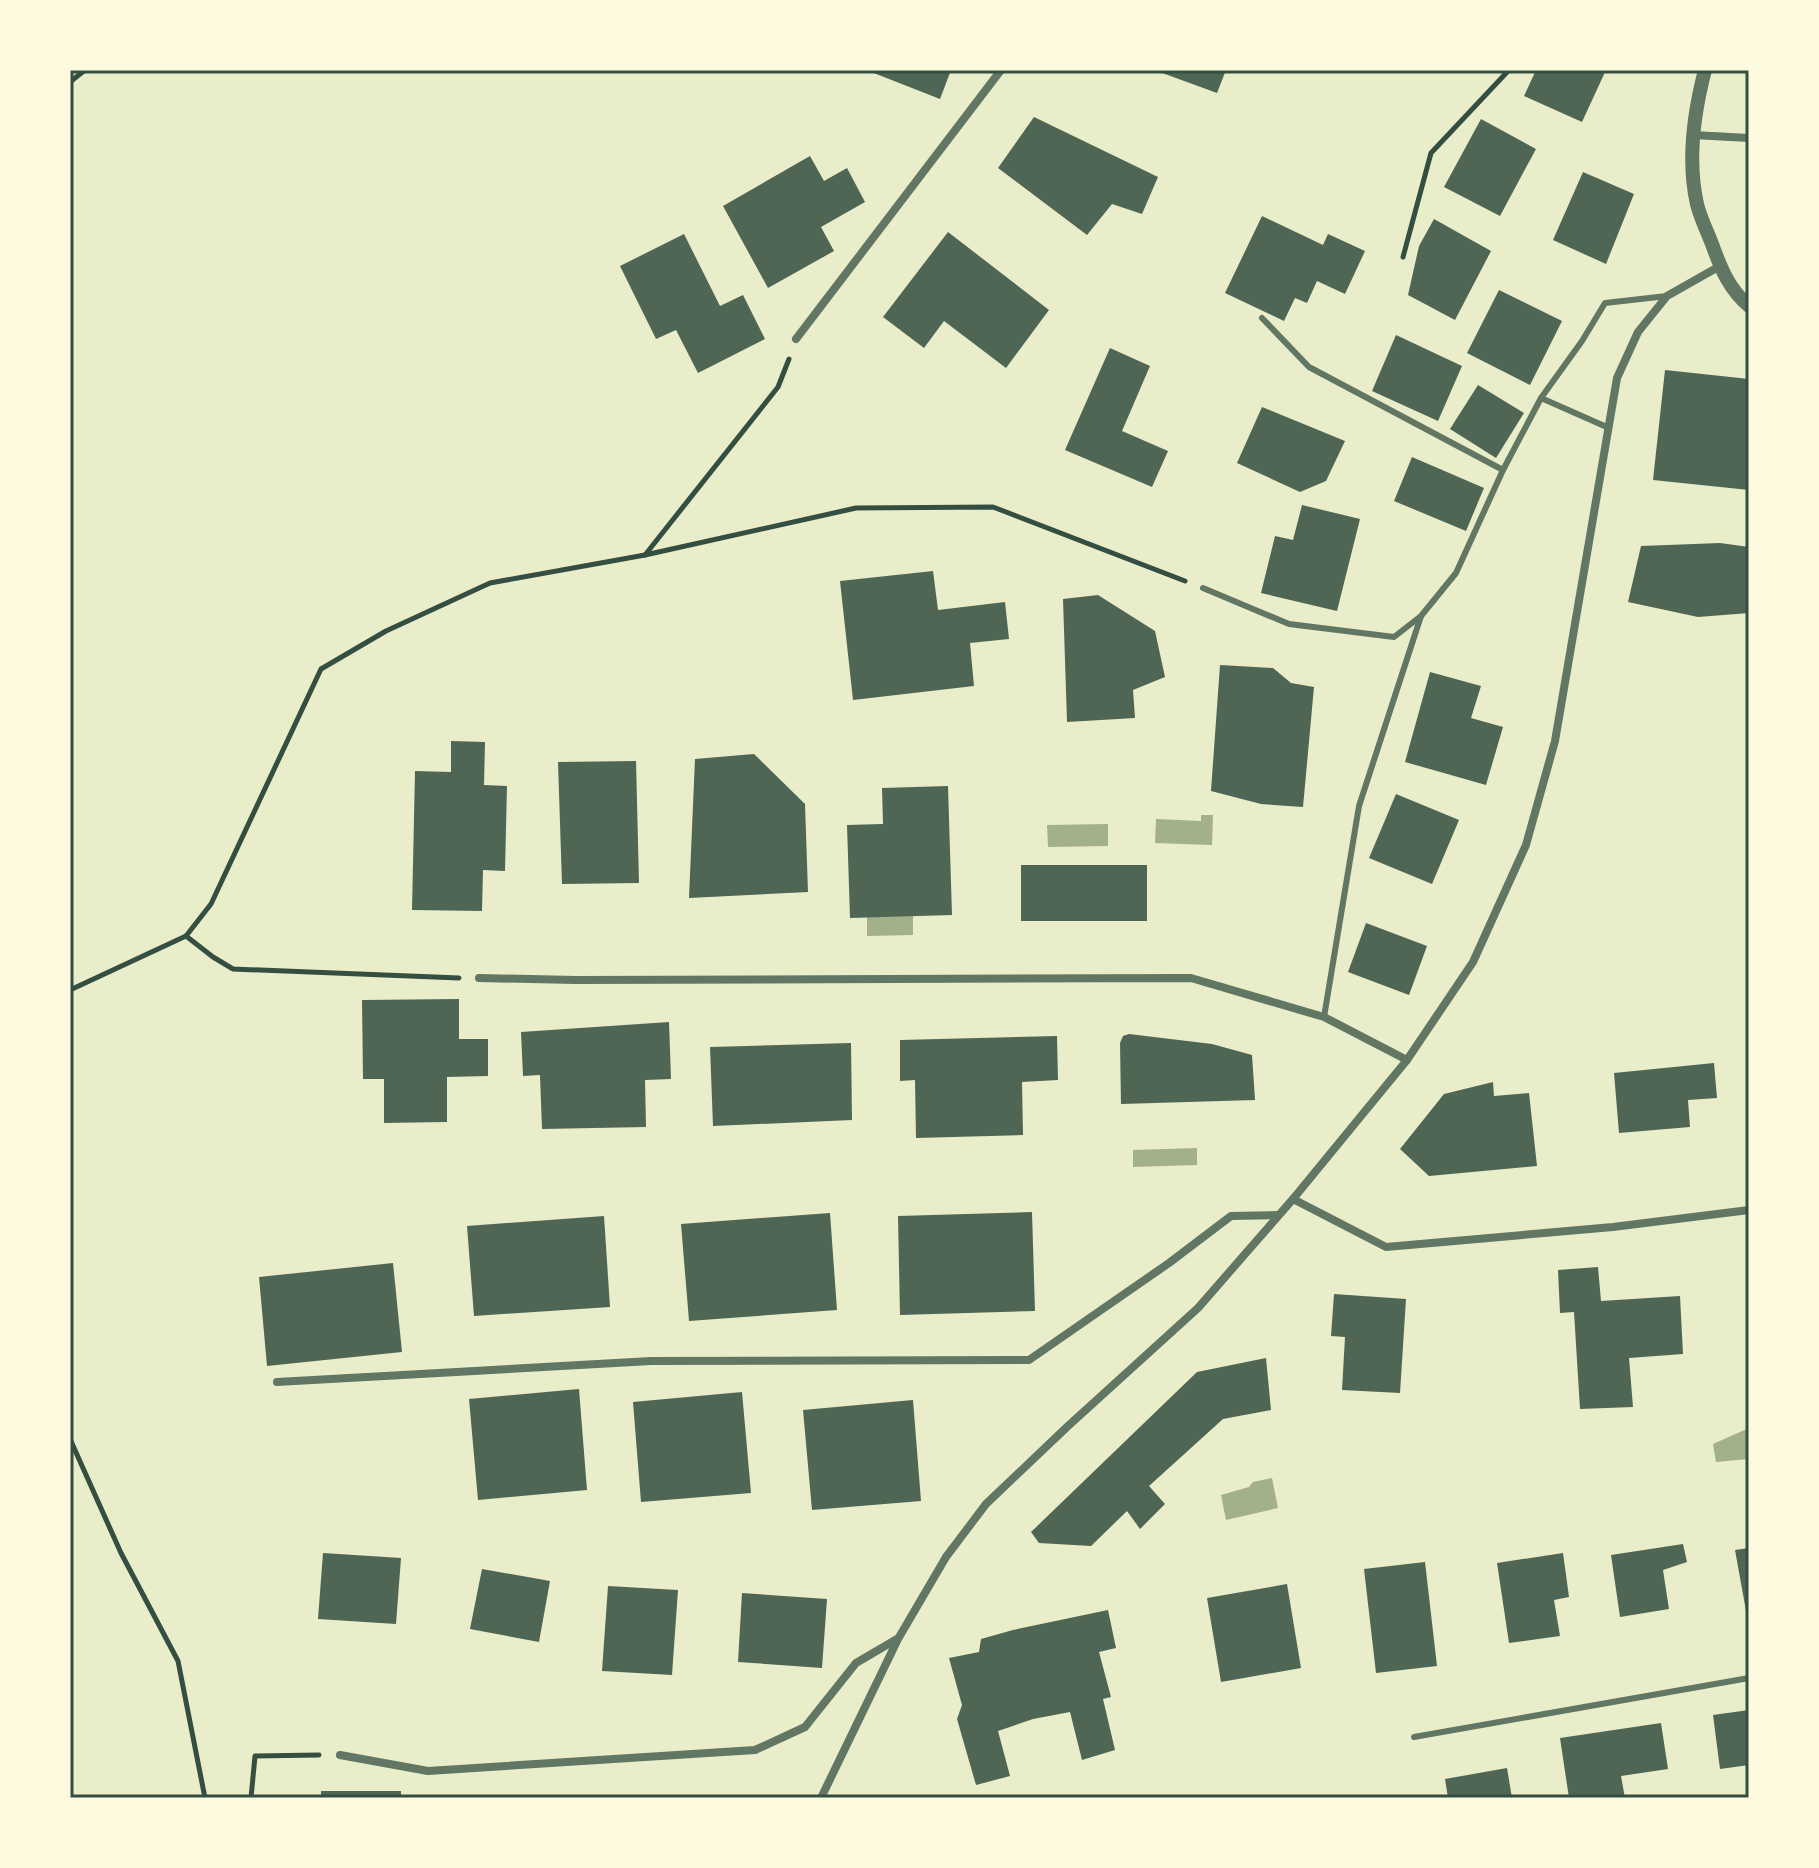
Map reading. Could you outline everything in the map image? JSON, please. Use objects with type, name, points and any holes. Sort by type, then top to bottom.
[{"type":"street","points":[[796,339],[1001,70]]},
{"type":"street","points":[[1705,70],[1693,135],[1692,176],[1697,205],[1720,266],[1736,294],[1749,306]]},
{"type":"street","points":[[1693,135],[1749,138]]},
{"type":"street","points":[[821,1798],[898,1639],[946,1557],[986,1504],[1198,1308],[1293,1199],[1407,1060],[1473,962],[1526,845],[1555,741],[1617,378],[1638,332],[1667,296],[1720,266]]},
{"type":"street","points":[[479,978],[1191,978],[1324,1017],[1407,1060]]},
{"type":"street","points":[[1293,1199],[1386,1247],[1613,1227],[1749,1210]]},
{"type":"street","points":[[277,1382],[651,1361],[1029,1360],[1231,1216],[1278,1215]]},
{"type":"street","points":[[340,1755],[428,1771],[755,1750],[805,1727],[856,1663],[898,1639]]},
{"type":"lane","points":[[1203,588],[1289,624],[1394,637],[1421,616],[1456,573],[1503,470],[1541,398],[1605,303],[1667,296]]},
{"type":"lane","points":[[1262,318],[1309,367],[1503,470]]},
{"type":"lane","points":[[1541,398],[1609,428]]},
{"type":"lane","points":[[1324,1017],[1359,806],[1421,616]]},
{"type":"lane","points":[[1414,1737],[1749,1678]]},
{"type":"path","points":[[70,82],[85,70]]},
{"type":"path","points":[[1403,257],[1431,153],[1509,70]]},
{"type":"path","points":[[645,555],[778,387],[796,339]]},
{"type":"path","points":[[70,990],[186,936],[211,904],[321,669],[386,631],[490,583],[645,555],[856,508],[993,507],[1203,588]]},
{"type":"path","points":[[186,936],[233,969],[479,978]]},
{"type":"path","points":[[70,1439],[121,1553],[178,1661],[205,1798]]},
{"type":"path","points":[[251,1798],[255,1756],[340,1755]]},
{"type":"shaded area","points":[[1201,815],[1213,815],[1212,845],[1155,843],[1156,819],[1201,821]]},
{"type":"shaded area","points":[[1108,824],[1108,846],[1048,847],[1047,825]]},
{"type":"shaded area","points":[[913,915],[913,935],[867,936],[867,916]]},
{"type":"shaded area","points":[[1197,1148],[1197,1165],[1133,1167],[1133,1150]]},
{"type":"shaded area","points":[[1749,1428],[1749,1459],[1716,1462],[1713,1444]]},
{"type":"shaded area","points":[[1272,1478],[1278,1508],[1226,1520],[1221,1495]]},
{"type":"building","points":[[866,70],[951,70],[940,99]]},
{"type":"building","points":[[1154,70],[1226,70],[1217,93]]},
{"type":"building","points":[[1536,70],[1606,70],[1582,122],[1524,96]]},
{"type":"building","points":[[1034,117],[1158,177],[1142,214],[1112,204],[1087,235],[998,168]]},
{"type":"building","points":[[1481,119],[1536,149],[1500,216],[1444,187]]},
{"type":"building","points":[[810,156],[824,181],[847,168],[865,202],[821,227],[834,251],[768,288],[723,206]]},
{"type":"building","points":[[1583,172],[1634,194],[1606,264],[1553,240]]},
{"type":"building","points":[[1262,216],[1323,245],[1328,234],[1365,251],[1345,294],[1317,281],[1307,303],[1295,298],[1284,321],[1225,293]]},
{"type":"building","points":[[1434,219],[1491,251],[1455,320],[1408,295],[1419,246]]},
{"type":"building","points":[[948,232],[1049,310],[1006,368],[944,321],[924,348],[883,317]]},
{"type":"building","points":[[684,234],[720,306],[743,295],[765,339],[698,373],[676,330],[656,339],[620,266]]},
{"type":"building","points":[[1499,290],[1562,321],[1530,385],[1467,353]]},
{"type":"building","points":[[1396,335],[1462,366],[1438,421],[1372,391]]},
{"type":"building","points":[[1110,348],[1150,366],[1122,431],[1168,451],[1152,487],[1065,450]]},
{"type":"building","points":[[1665,370],[1749,379],[1749,490],[1653,480]]},
{"type":"building","points":[[1478,385],[1524,413],[1496,458],[1450,429]]},
{"type":"building","points":[[1262,407],[1345,441],[1326,481],[1300,492],[1237,463]]},
{"type":"building","points":[[1412,457],[1484,488],[1466,531],[1394,501]]},
{"type":"building","points":[[1302,505],[1360,519],[1337,611],[1261,593],[1275,536],[1293,540]]},
{"type":"building","points":[[1720,543],[1749,547],[1749,613],[1698,617],[1628,602],[1641,546]]},
{"type":"building","points":[[933,571],[938,610],[1005,602],[1009,639],[970,643],[974,686],[853,700],[840,581]]},
{"type":"building","points":[[1098,595],[1155,631],[1165,677],[1133,690],[1135,718],[1067,722],[1063,599]]},
{"type":"building","points":[[1220,665],[1273,668],[1291,683],[1314,687],[1303,807],[1261,804],[1211,791]]},
{"type":"building","points":[[1430,672],[1481,686],[1471,718],[1503,727],[1486,785],[1405,762]]},
{"type":"building","points":[[451,741],[485,742],[484,785],[507,786],[505,871],[483,870],[482,911],[412,910],[415,771],[451,772]]},
{"type":"building","points":[[754,754],[805,804],[808,892],[689,898],[695,759]]},
{"type":"building","points":[[636,761],[639,883],[562,884],[558,762]]},
{"type":"building","points":[[948,786],[952,915],[850,918],[847,825],[883,824],[882,788]]},
{"type":"building","points":[[1396,794],[1459,820],[1432,884],[1369,858]]},
{"type":"building","points":[[1021,865],[1147,865],[1147,921],[1021,921]]},
{"type":"building","points":[[1366,923],[1427,946],[1409,995],[1348,972]]},
{"type":"building","points":[[459,999],[459,1039],[488,1039],[488,1076],[447,1077],[447,1122],[384,1123],[384,1079],[363,1079],[362,1000]]},
{"type":"building","points":[[669,1022],[671,1079],[645,1080],[646,1127],[542,1129],[540,1075],[523,1076],[521,1032]]},
{"type":"building","points":[[1129,1034],[1212,1044],[1252,1055],[1255,1100],[1121,1104],[1120,1043],[1123,1036]]},
{"type":"building","points":[[1057,1036],[1058,1080],[1022,1082],[1023,1135],[916,1138],[915,1080],[900,1081],[900,1040]]},
{"type":"building","points":[[851,1043],[852,1120],[713,1126],[710,1047]]},
{"type":"building","points":[[1714,1063],[1717,1098],[1688,1100],[1690,1127],[1619,1133],[1614,1073]]},
{"type":"building","points":[[1493,1082],[1494,1096],[1529,1093],[1537,1166],[1429,1176],[1400,1149],[1444,1094]]},
{"type":"building","points":[[1032,1212],[1035,1311],[900,1315],[898,1216]]},
{"type":"building","points":[[830,1213],[837,1310],[689,1321],[681,1224]]},
{"type":"building","points":[[604,1216],[610,1307],[474,1316],[467,1226]]},
{"type":"building","points":[[393,1263],[402,1352],[267,1366],[259,1277]]},
{"type":"building","points":[[1598,1267],[1601,1301],[1680,1296],[1683,1354],[1629,1358],[1633,1407],[1580,1409],[1574,1312],[1560,1313],[1558,1270]]},
{"type":"building","points":[[1334,1294],[1406,1299],[1400,1393],[1342,1390],[1345,1337],[1331,1336]]},
{"type":"building","points":[[1266,1358],[1271,1410],[1223,1419],[1149,1486],[1165,1504],[1140,1529],[1127,1511],[1091,1546],[1039,1543],[1031,1532],[1197,1372]]},
{"type":"building","points":[[579,1389],[587,1490],[478,1500],[469,1399]]},
{"type":"building","points":[[742,1392],[751,1493],[641,1502],[633,1402]]},
{"type":"building","points":[[913,1400],[921,1501],[812,1510],[803,1410]]},
{"type":"building","points":[[1683,1544],[1687,1562],[1663,1570],[1669,1609],[1620,1617],[1611,1555]]},
{"type":"building","points":[[1749,1548],[1749,1610],[1746,1611],[1735,1550]]},
{"type":"building","points":[[323,1553],[401,1558],[396,1624],[318,1619]]},
{"type":"building","points":[[1563,1553],[1569,1597],[1554,1600],[1560,1636],[1509,1643],[1497,1563]]},
{"type":"building","points":[[1425,1562],[1437,1666],[1376,1673],[1364,1569]]},
{"type":"building","points":[[482,1569],[550,1581],[539,1642],[470,1629]]},
{"type":"building","points":[[1287,1584],[1301,1668],[1221,1682],[1207,1598]]},
{"type":"building","points":[[608,1586],[678,1590],[672,1675],[602,1671]]},
{"type":"building","points":[[742,1593],[827,1599],[822,1668],[738,1662]]},
{"type":"building","points":[[1108,1610],[1116,1648],[1099,1652],[1111,1697],[1103,1699],[1115,1750],[1082,1760],[1070,1712],[1033,1719],[998,1731],[1010,1776],[976,1785],[957,1719],[962,1705],[949,1658],[979,1652],[981,1639]]},
{"type":"building","points":[[1749,1710],[1749,1765],[1720,1769],[1713,1715]]},
{"type":"building","points":[[1661,1723],[1668,1769],[1621,1776],[1625,1798],[1569,1798],[1560,1738]]},
{"type":"building","points":[[1507,1768],[1512,1798],[1448,1798],[1445,1779]]},
{"type":"building","points":[[321,1791],[401,1791],[401,1798],[321,1798]]}]
